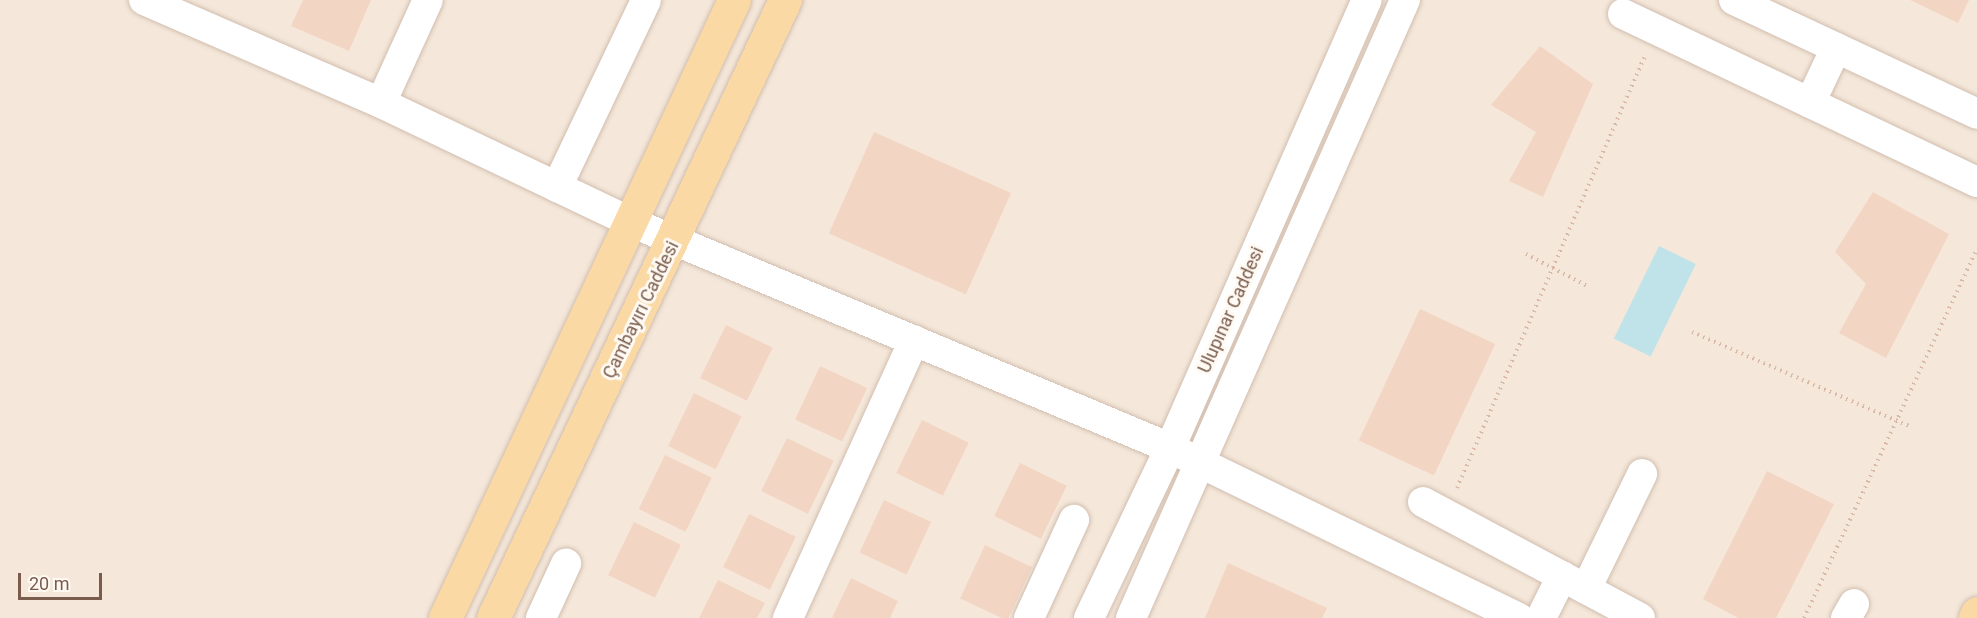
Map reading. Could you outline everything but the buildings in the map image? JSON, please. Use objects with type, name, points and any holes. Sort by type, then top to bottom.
[{"type":"main road","points":[[445,618],[633,223],[734,0]]},
{"type":"main road","name":"Çambayırı Caddesi","points":[[493,618],[674,239],[784,0]]},
{"type":"main road","points":[[1975,618],[1977,613]]},
{"type":"street","points":[[145,0],[381,103],[633,223],[1170,448],[1519,618]]},
{"type":"street","points":[[381,103],[428,0]]},
{"type":"street","points":[[557,187],[646,0]]},
{"type":"street","name":"Ulupınar Caddesi","points":[[1089,618],[1170,448],[1367,0]]},
{"type":"street","name":"Ulupınar Caddesi","points":[[1131,618],[1203,465],[1405,0]]},
{"type":"street","points":[[1734,0],[1977,114]]},
{"type":"street","points":[[1623,14],[1977,182]]},
{"type":"street","points":[[1810,103],[1836,48]]},
{"type":"street","points":[[788,618],[914,340]]},
{"type":"street","points":[[1541,618],[1574,583],[1642,474]]},
{"type":"street","points":[[1434,508],[1640,618]]},
{"type":"street","points":[[1029,618],[1074,520]]},
{"type":"street","points":[[541,618],[566,564]]},
{"type":"path","points":[[1434,508],[1553,268],[1656,30]]},
{"type":"path","points":[[1804,618],[1977,249]]},
{"type":"path","points":[[1526,254],[1589,287]]},
{"type":"path","points":[[1692,332],[1912,427]]},
{"type":"shaded area","points":[[0,0],[1977,0],[1977,618],[0,618]]},
{"type":"water","points":[[1659,246],[1696,264],[1651,357],[1614,339]]}]
